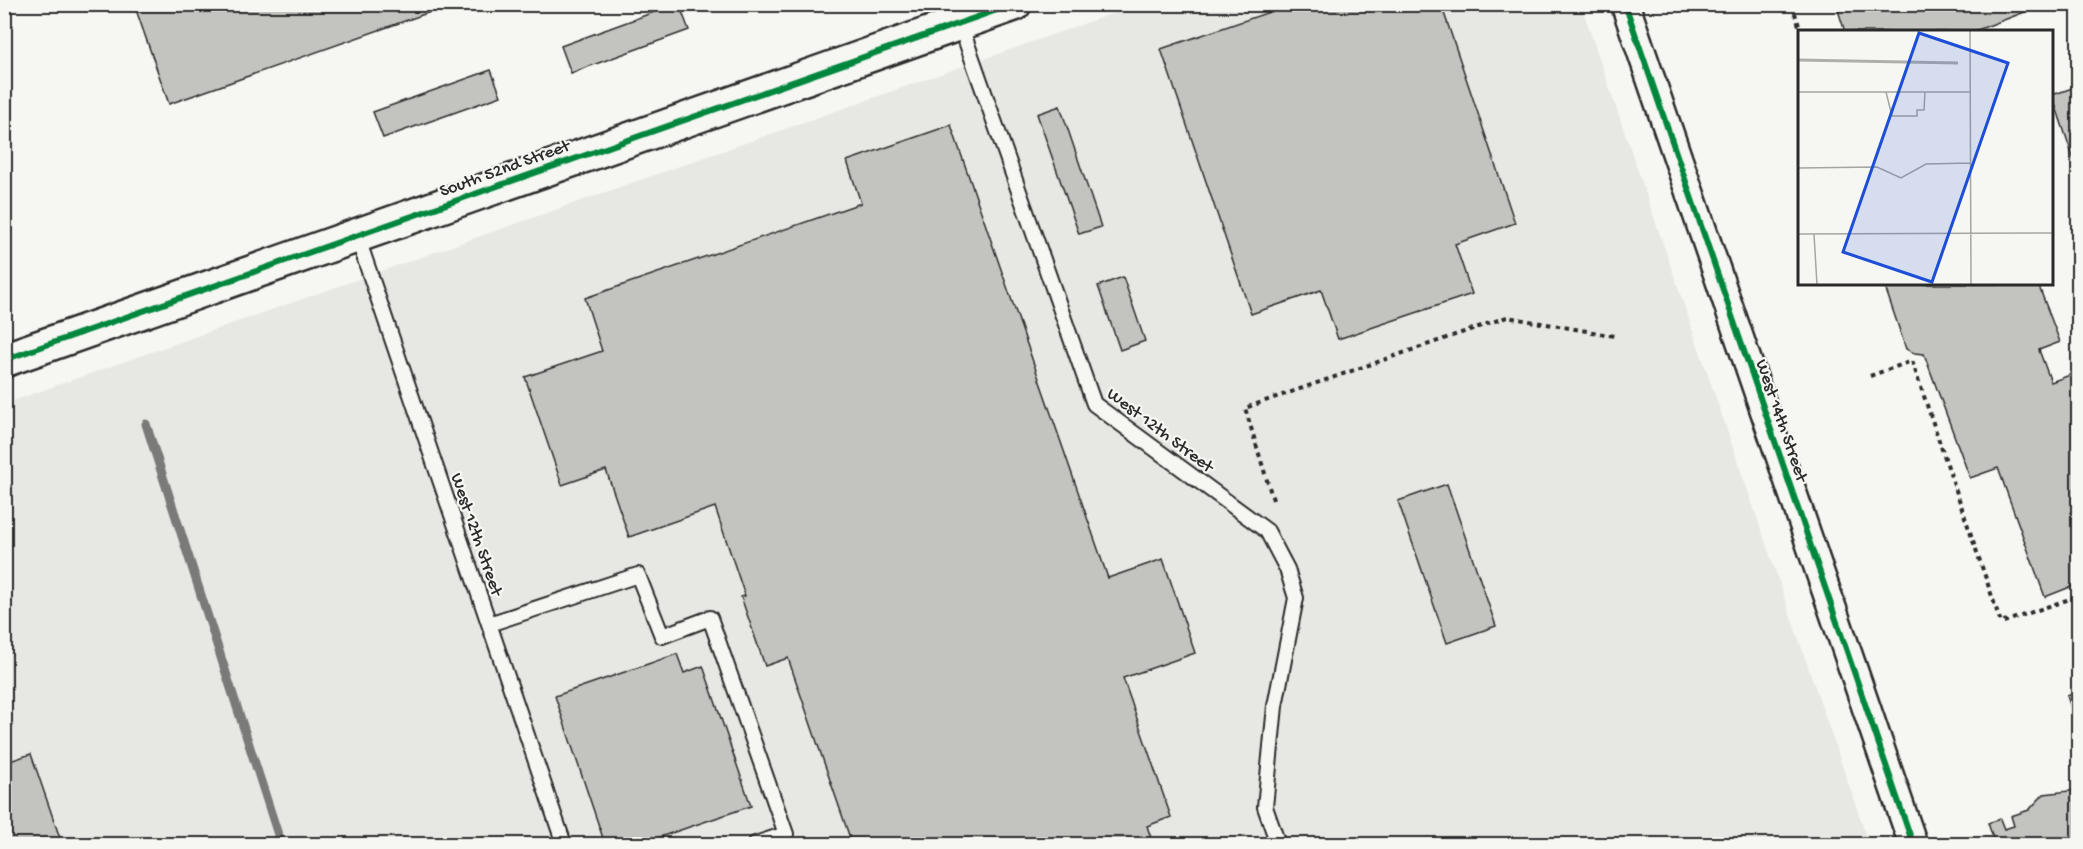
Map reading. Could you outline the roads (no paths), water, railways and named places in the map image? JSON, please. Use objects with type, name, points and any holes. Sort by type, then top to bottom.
[{"type":"main road","name":"South 52nd Street","points":[[4,360],[1014,4]]},
{"type":"street","name":"West 14th Street","points":[[1625,4],[1913,844]]},
{"type":"lane","name":"West 12th Street","points":[[960,24],[1094,404],[1267,531],[1287,569],[1296,598],[1275,706],[1265,807],[1278,844]]},
{"type":"lane","name":"West 12th Street","points":[[357,236],[564,844]]},
{"type":"lane","points":[[489,624],[638,575],[662,636],[710,618],[786,834],[755,844]]},
{"type":"waterway","points":[[146,424],[281,844]]}]
